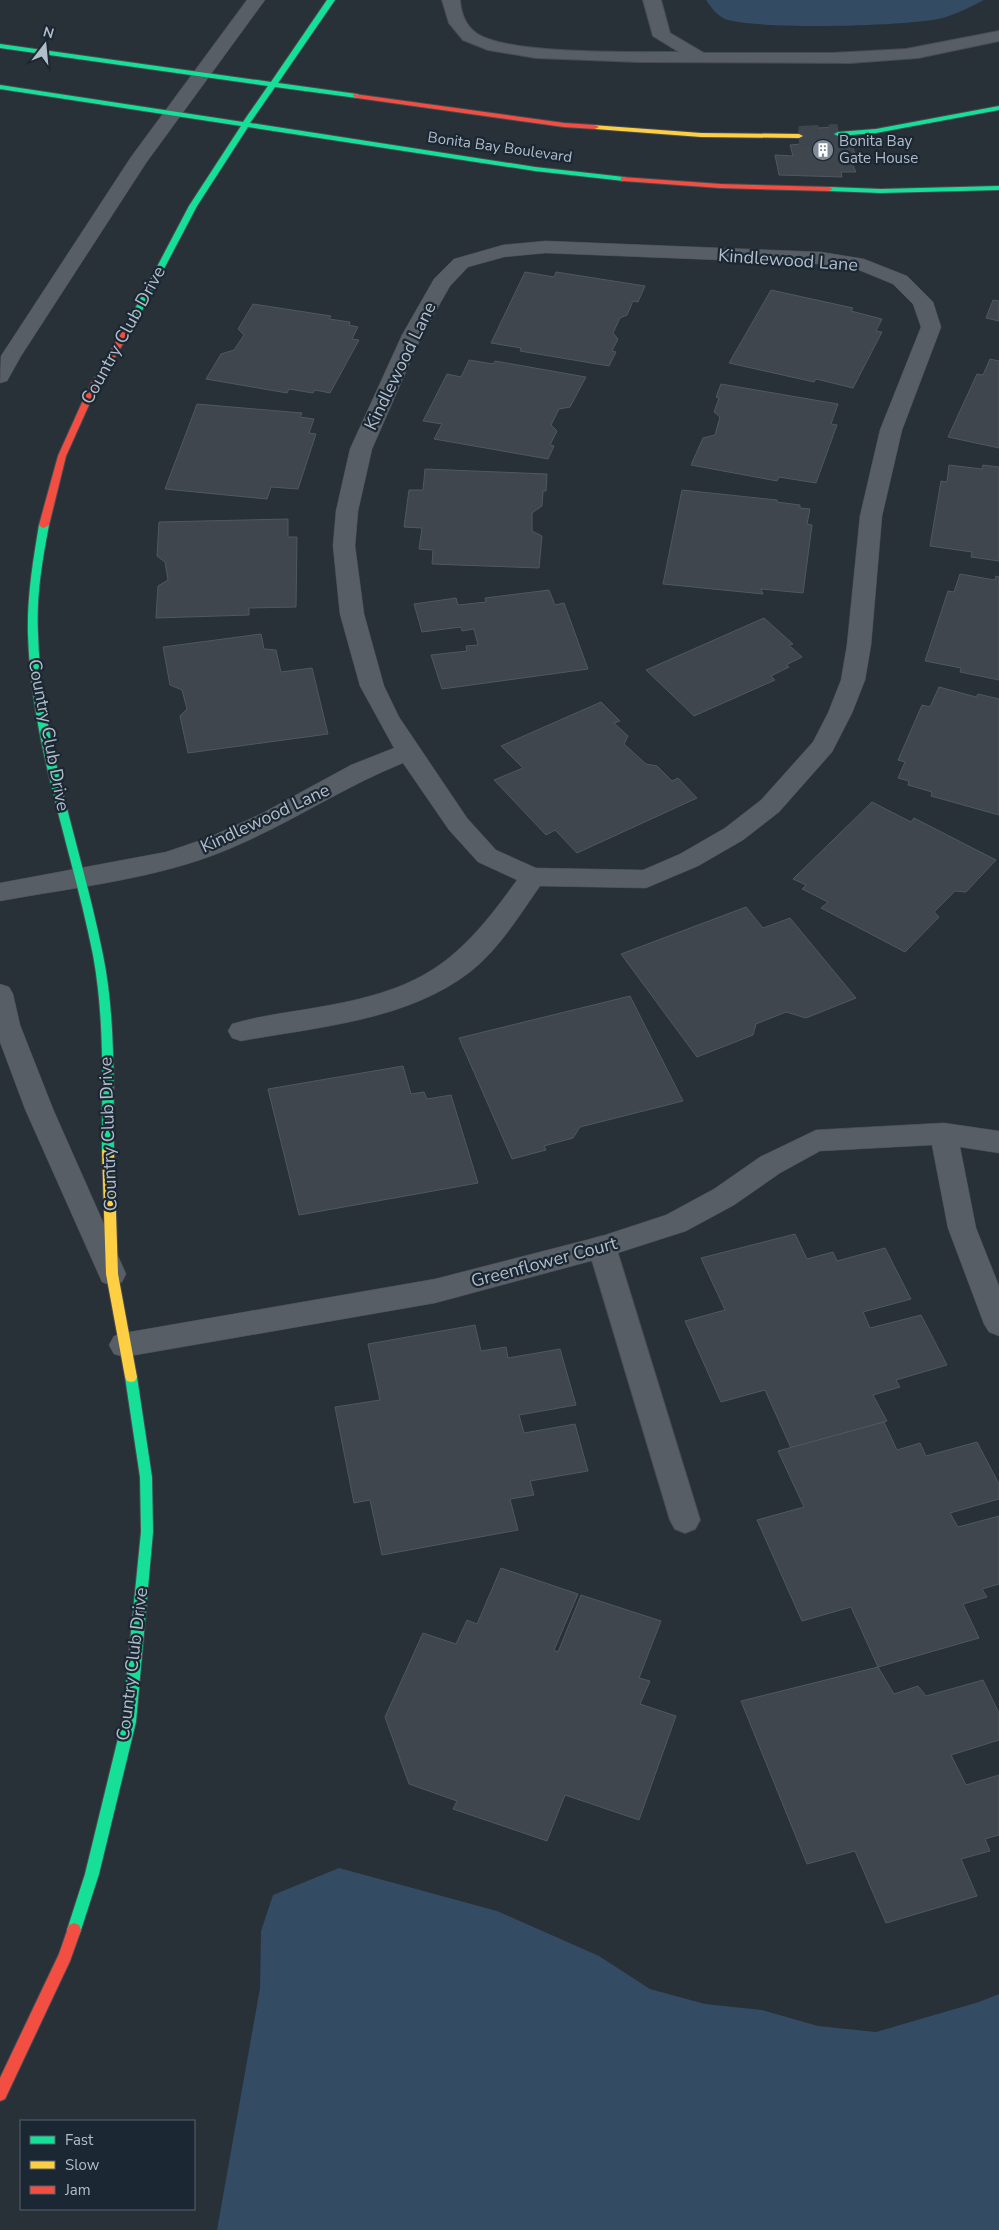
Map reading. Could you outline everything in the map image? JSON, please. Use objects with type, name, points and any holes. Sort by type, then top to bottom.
[{"type":"street","points":[[0,377],[138,161],[256,0]]},
{"type":"street","name":"Country Club Drive","points":[[0,2094],[64,1956],[92,1874],[128,1722],[147,1532],[146,1477],[142,1438],[112,1274],[104,1001],[98,956],[50,757],[35,683],[31,620],[39,545],[62,456],[92,388],[132,322],[215,170],[276,84],[331,0]]},
{"type":"street","name":"Bonita Bay Boulevard","points":[[0,46],[600,129],[701,135],[799,136]]},
{"type":"street","name":"Bonita Bay Boulevard","points":[[0,87],[535,169],[626,179],[720,186],[881,191],[999,188]]},
{"type":"street","points":[[838,134],[876,131],[999,108]]},
{"type":"street","name":"Kindlewood Lane","points":[[546,247],[821,258],[864,265],[900,280],[923,302],[931,327],[891,430],[871,516],[859,645],[853,680],[840,713],[822,746],[798,776],[770,806],[734,834],[689,860],[646,879],[533,877],[487,856],[458,824],[408,752],[387,717],[372,686],[352,614],[344,546],[348,511],[361,449],[412,336],[441,283],[461,263],[503,251],[546,247]]},
{"type":"street","name":"Kindlewood Lane","points":[[0,892],[170,860],[219,843],[270,820],[360,771],[408,752]]},
{"type":"street","points":[[241,1031],[358,1008],[417,992],[460,965],[492,932],[533,877]]},
{"type":"street","name":"Country Club Drive","points":[[0,994],[7,1025],[39,1109],[112,1274]]},
{"type":"street","points":[[944,1134],[962,1228],[999,1324]]},
{"type":"street","name":"Greenflower Court","points":[[124,1345],[436,1291],[602,1247],[676,1223],[724,1197],[770,1165],[816,1141],[944,1134],[999,1142]]},
{"type":"lane","points":[[450,0],[452,14],[461,29],[474,39],[504,47],[552,53],[701,58],[861,58],[952,46],[999,36]]},
{"type":"lane","points":[[652,0],[662,36],[701,58]]},
{"type":"lane","points":[[602,1247],[685,1520]]},
{"type":"water","points":[[706,0],[984,0],[946,17],[929,20],[870,25],[799,26],[767,25],[725,19],[714,11]]},
{"type":"water","points":[[339,1868],[497,1911],[599,1956],[650,1989],[705,2004],[762,2010],[818,2026],[876,2032],[979,2002],[999,1994],[999,2230],[217,2230],[260,1988],[261,1931],[273,1895]]},
{"type":"building","name":"Bonita Bay Gate House","points":[[837,127],[840,142],[852,143],[856,159],[850,159],[856,172],[841,172],[842,177],[779,175],[775,155],[793,156],[790,145],[800,144],[799,129]]},
{"type":"building","points":[[525,272],[554,277],[556,272],[645,286],[638,302],[633,301],[627,315],[620,318],[613,333],[618,339],[612,351],[616,352],[609,366],[520,351],[521,348],[491,343]]},
{"type":"building","points":[[771,290],[853,308],[851,311],[882,319],[876,331],[882,332],[853,388],[816,379],[814,382],[729,363]]},
{"type":"building","points":[[993,300],[999,301],[999,321],[986,318]]},
{"type":"building","points":[[253,304],[331,316],[329,319],[350,322],[349,325],[358,327],[352,339],[359,340],[330,393],[315,390],[313,393],[289,389],[287,393],[206,379],[221,354],[234,350],[244,335],[238,329]]},
{"type":"building","points":[[990,359],[999,361],[999,448],[948,437],[977,374],[983,375]]},
{"type":"building","points":[[469,360],[493,364],[495,361],[586,377],[570,407],[559,409],[551,425],[557,431],[550,445],[554,446],[548,459],[434,439],[442,424],[423,421],[447,374],[461,377]]},
{"type":"building","points":[[721,384],[838,404],[831,424],[837,425],[816,483],[779,477],[777,481],[691,465],[703,438],[715,435],[720,417],[714,412],[719,398],[716,397]]},
{"type":"building","points":[[197,404],[302,413],[300,417],[314,419],[309,433],[316,434],[298,489],[271,487],[267,499],[165,489]]},
{"type":"building","points":[[949,465],[982,469],[983,465],[999,467],[999,561],[971,557],[972,552],[930,546],[941,481],[947,482]]},
{"type":"building","points":[[425,469],[547,474],[546,491],[543,491],[542,506],[532,513],[532,531],[542,536],[539,568],[432,564],[433,550],[419,549],[422,528],[404,527],[409,490],[423,490]]},
{"type":"building","points":[[682,490],[777,500],[777,502],[800,505],[800,508],[810,509],[807,524],[812,525],[803,593],[761,589],[763,594],[663,584]]},
{"type":"building","points":[[288,519],[288,537],[297,537],[296,607],[249,608],[249,615],[156,618],[158,586],[168,580],[165,562],[157,556],[159,522]]},
{"type":"building","points":[[960,574],[995,580],[996,576],[999,577],[999,680],[960,672],[961,668],[925,661],[948,591],[954,592]]},
{"type":"building","points":[[549,590],[555,605],[564,603],[588,669],[442,689],[431,655],[467,651],[466,646],[478,645],[474,629],[462,631],[461,627],[422,632],[414,604],[456,598],[458,605],[486,602],[485,598]]},
{"type":"building","points":[[764,618],[793,644],[789,645],[802,657],[786,665],[789,667],[771,676],[775,680],[694,716],[646,670]]},
{"type":"building","points":[[261,634],[264,649],[276,650],[281,672],[312,668],[328,734],[188,753],[180,716],[187,709],[182,690],[170,685],[163,647]]},
{"type":"building","points":[[939,687],[976,697],[978,694],[999,699],[999,815],[931,796],[932,792],[908,785],[909,781],[898,778],[905,762],[898,760],[922,705],[930,707]]},
{"type":"building","points":[[601,702],[620,721],[614,723],[628,736],[624,744],[646,764],[657,766],[672,781],[678,778],[697,798],[577,853],[555,830],[546,835],[494,780],[523,768],[501,746]]},
{"type":"building","points":[[872,802],[911,822],[914,818],[996,860],[966,892],[955,891],[934,912],[939,917],[905,952],[821,908],[828,902],[802,889],[806,885],[793,879]]},
{"type":"building","points":[[746,907],[763,928],[790,918],[856,998],[806,1018],[786,1012],[756,1024],[753,1035],[697,1057],[621,954]]},
{"type":"building","points":[[630,996],[683,1101],[580,1127],[573,1138],[544,1146],[546,1150],[512,1159],[459,1038]]},
{"type":"building","points":[[403,1066],[411,1094],[424,1092],[427,1099],[451,1095],[478,1183],[299,1215],[268,1089]]},
{"type":"building","points":[[795,1234],[807,1259],[833,1252],[837,1261],[885,1248],[911,1299],[863,1312],[870,1328],[921,1315],[947,1365],[896,1380],[900,1387],[873,1395],[887,1421],[791,1448],[765,1390],[721,1402],[685,1321],[725,1310],[701,1258]]},
{"type":"building","points":[[475,1325],[481,1351],[506,1347],[508,1358],[560,1349],[576,1405],[519,1415],[524,1433],[575,1424],[588,1471],[530,1481],[534,1495],[510,1499],[518,1530],[382,1555],[370,1500],[354,1503],[335,1407],[380,1400],[368,1344]]},
{"type":"building","points":[[884,1422],[897,1450],[920,1443],[926,1456],[977,1442],[999,1484],[999,1499],[950,1513],[958,1527],[999,1516],[999,1584],[982,1589],[987,1597],[963,1604],[979,1638],[878,1667],[851,1607],[802,1621],[757,1520],[804,1507],[778,1451]]},
{"type":"building","points":[[501,1568],[578,1594],[554,1650],[558,1652],[581,1595],[661,1621],[639,1678],[650,1681],[640,1704],[676,1716],[639,1820],[565,1795],[547,1841],[453,1809],[457,1801],[409,1784],[385,1717],[423,1633],[456,1644],[467,1620],[477,1624]]},
{"type":"building","points":[[878,1667],[894,1694],[918,1686],[926,1696],[983,1680],[999,1713],[999,1740],[951,1755],[966,1785],[999,1775],[999,1835],[985,1839],[990,1851],[961,1859],[977,1896],[886,1923],[855,1851],[807,1864],[741,1701]]},
{"type":"tunnel","points":[[799,136],[838,134]]},
{"type":"traffic: fast","points":[[132,322],[182,225],[204,188],[331,0]]},
{"type":"traffic: fast","points":[[0,46],[357,96]]},
{"type":"traffic: fast","points":[[0,87],[535,169],[624,179]]},
{"type":"traffic: fast","points":[[838,134],[876,131],[999,108]]},
{"type":"traffic: fast","points":[[829,189],[881,191],[999,188]]},
{"type":"traffic: fast","points":[[44,525],[35,579],[33,634],[37,688],[46,742],[86,902],[102,979],[107,1028],[108,1151]]},
{"type":"traffic: fast","points":[[74,1930],[92,1874],[129,1722],[147,1532],[146,1477],[131,1377]]},
{"type":"traffic: slow","points":[[595,127],[701,135],[799,136]]},
{"type":"traffic: slow","points":[[108,1151],[112,1274],[131,1377]]},
{"type":"traffic: jam","points":[[357,96],[564,125],[595,127]]},
{"type":"traffic: jam","points":[[624,179],[720,186],[829,189]]},
{"type":"traffic: jam","points":[[44,525],[62,456],[93,387],[132,322]]},
{"type":"traffic: jam","points":[[0,2094],[65,1956],[74,1930]]},
{"type":"place","name":"Bonita Bay Gate House","points":[[823,150]]}]
